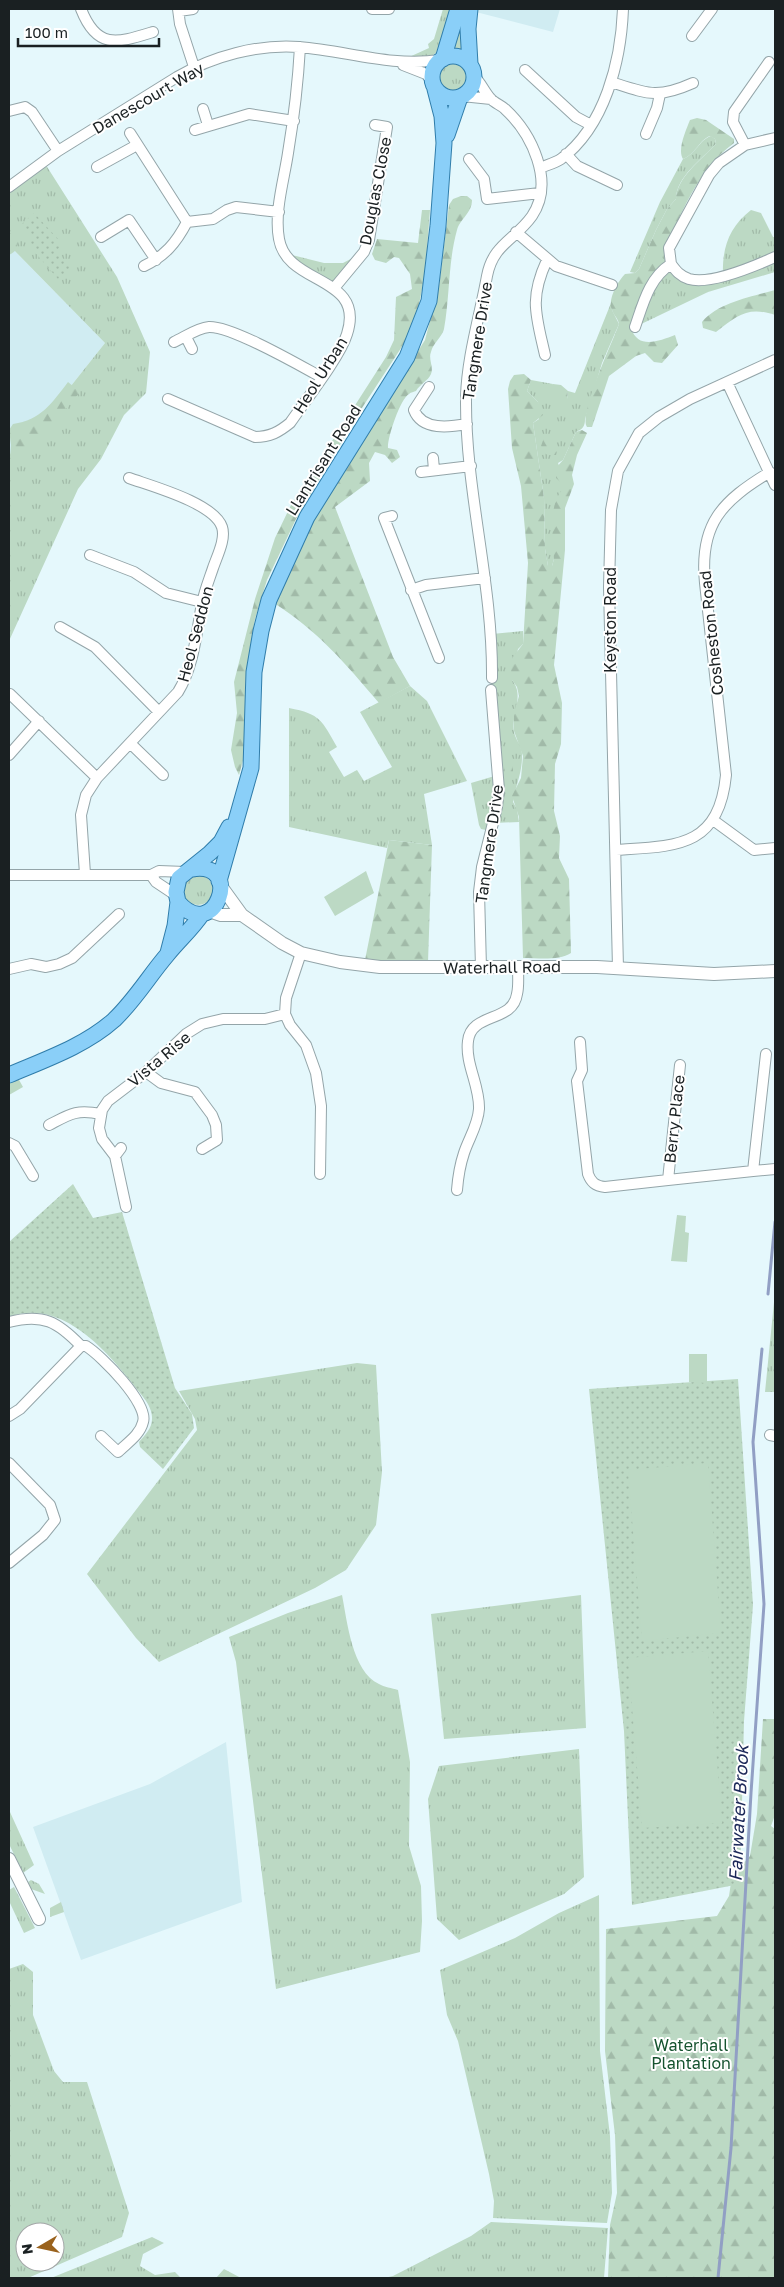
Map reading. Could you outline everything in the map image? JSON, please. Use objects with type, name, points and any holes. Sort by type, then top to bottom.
[{"type":"main road","points":[[458,9],[442,60],[433,73],[434,85],[447,98],[461,97],[471,88],[472,70],[468,29],[470,9]]},
{"type":"main road","points":[[442,60],[461,58],[472,70]]},
{"type":"main road","name":"Llantrisant Road","points":[[9,1075],[75,1046],[113,1021],[145,987],[168,954],[206,912],[220,900],[220,883],[251,768],[254,672],[260,631],[269,600],[307,517],[407,358],[419,332],[429,301],[438,226],[444,143],[442,116],[434,85]]},
{"type":"main road","name":"Llantrisant Road","points":[[444,143],[461,97]]},
{"type":"main road","name":"Llantrisant Road","points":[[168,954],[178,899],[176,885],[188,870],[220,842],[244,799]]},
{"type":"main road","points":[[188,870],[207,869],[213,873],[220,883]]},
{"type":"main road","points":[[178,899],[188,910],[206,912]]},
{"type":"street","points":[[81,9],[92,31],[104,39],[120,42],[153,32]]},
{"type":"street","points":[[193,9],[178,10],[180,24],[194,67]]},
{"type":"street","points":[[372,9],[389,9]]},
{"type":"street","points":[[540,168],[560,160],[579,143],[591,125],[611,82],[620,49],[623,9]]},
{"type":"street","points":[[692,36],[712,9]]},
{"type":"street","points":[[300,47],[294,122],[279,212],[279,241],[291,263],[298,269],[335,287]]},
{"type":"street","name":"Danescourt Way","points":[[9,187],[58,151],[194,67],[230,55],[267,48],[300,47],[390,62],[415,69],[426,74],[434,85]]},
{"type":"street","name":"Danescourt Way","points":[[390,62],[420,63],[442,60]]},
{"type":"street","points":[[744,145],[732,122],[734,112],[769,62]]},
{"type":"street","name":"Tangmere Drive","points":[[472,70],[491,99],[505,109],[523,130],[532,145],[540,168],[540,193],[532,216],[500,246],[488,271],[468,378],[467,424],[492,641],[492,678]]},
{"type":"street","points":[[524,70],[576,117],[591,125]]},
{"type":"street","points":[[542,86],[550,77]]},
{"type":"street","points":[[611,82],[639,91],[660,94],[693,83]]},
{"type":"street","points":[[646,134],[657,108],[660,94]]},
{"type":"street","points":[[461,97],[491,99]]},
{"type":"street","points":[[9,110],[25,107],[32,112],[58,151]]},
{"type":"street","points":[[202,109],[208,125]]},
{"type":"street","points":[[195,130],[249,114],[294,122]]},
{"type":"street","name":"Douglas Close","points":[[335,287],[364,252],[370,240],[388,127],[375,125]]},
{"type":"street","points":[[130,133],[187,222]]},
{"type":"street","points":[[775,138],[744,145],[726,156],[709,175],[669,248],[671,264],[680,275],[691,279],[703,279],[752,267],[775,257]]},
{"type":"street","points":[[97,167],[137,145]]},
{"type":"street","points":[[566,154],[577,166],[617,185]]},
{"type":"street","points":[[469,159],[484,179],[487,199],[540,193]]},
{"type":"street","points":[[187,222],[213,219],[227,210],[236,207],[279,212]]},
{"type":"street","points":[[101,236],[129,220],[156,260]]},
{"type":"street","points":[[144,266],[156,260],[177,241],[187,222]]},
{"type":"street","points":[[516,232],[556,266],[612,285]]},
{"type":"street","points":[[545,355],[534,307],[537,280],[547,260]]},
{"type":"street","points":[[634,326],[654,280],[659,272],[671,264]]},
{"type":"street","name":"Heol Urban","points":[[168,399],[255,438],[268,437],[277,433],[290,423],[344,342],[349,325],[345,301],[335,287]]},
{"type":"street","points":[[174,342],[207,327],[217,327],[278,353],[321,377]]},
{"type":"street","points":[[186,336],[192,349]]},
{"type":"street","name":"Keyston Road","points":[[618,968],[609,587],[611,510],[618,472],[639,433],[659,417],[690,399],[775,360]]},
{"type":"street","points":[[727,382],[775,485]]},
{"type":"street","points":[[430,387],[414,410],[416,414],[434,427],[467,424]]},
{"type":"street","points":[[433,458],[434,470]]},
{"type":"street","points":[[421,472],[471,466]]},
{"type":"street","name":"Cosheston Road","points":[[616,850],[679,844],[702,831],[713,820],[724,795],[726,775],[703,552],[708,534],[721,509],[745,487],[770,472]]},
{"type":"street","name":"Heol Seddon","points":[[85,874],[82,815],[86,795],[97,778],[131,744],[178,692],[186,680],[193,655],[202,602],[223,539],[222,527],[212,514],[191,502],[129,478]]},
{"type":"street","points":[[392,516],[384,518],[439,658]]},
{"type":"street","points":[[90,555],[134,572],[166,593],[202,602]]},
{"type":"street","points":[[411,590],[426,584],[485,578]]},
{"type":"street","points":[[71,633],[76,622]]},
{"type":"street","points":[[60,627],[95,647],[159,712]]},
{"type":"street","points":[[434,646],[445,643]]},
{"type":"street","name":"Tangmere Drive","points":[[482,968],[479,892],[499,790],[491,690]]},
{"type":"street","points":[[10,694],[97,778]]},
{"type":"street","points":[[9,755],[39,721]]},
{"type":"street","points":[[131,744],[150,771],[163,775]]},
{"type":"street","points":[[713,820],[754,850],[775,848]]},
{"type":"street","points":[[9,875],[151,875],[159,871],[188,870]]},
{"type":"street","points":[[151,875],[156,882],[178,899]]},
{"type":"street","name":"Waterhall Road","points":[[220,883],[242,915],[282,943],[301,952],[340,962],[380,967],[518,968],[567,966],[714,974],[775,971]]},
{"type":"street","points":[[206,912],[221,915],[242,915]]},
{"type":"street","points":[[9,969],[31,964],[46,967],[72,958],[119,914]]},
{"type":"street","points":[[301,952],[286,998],[286,1014],[290,1026],[306,1045],[316,1073],[321,1106],[320,1174]]},
{"type":"street","points":[[457,1190],[461,1162],[479,1112],[479,1094],[470,1060],[468,1041],[474,1027],[485,1018],[500,1015],[510,1008],[518,996],[518,968]]},
{"type":"street","name":"Vista Rise","points":[[101,1114],[108,1101],[146,1072],[186,1034],[202,1024],[223,1019],[257,1019],[286,1014]]},
{"type":"street","points":[[580,1042],[582,1070],[577,1081],[588,1174],[591,1180],[599,1186],[605,1187],[668,1180]]},
{"type":"street","points":[[753,1171],[766,1054]]},
{"type":"street","name":"Berry Place","points":[[680,1065],[668,1180],[775,1169]]},
{"type":"street","points":[[146,1072],[161,1083],[195,1092],[212,1115],[221,1143],[202,1149]]},
{"type":"street","points":[[49,1125],[74,1112],[83,1111],[101,1114],[100,1128],[102,1139],[118,1152],[126,1207]]},
{"type":"street","points":[[9,1143],[15,1146],[33,1176]]},
{"type":"street","points":[[9,1322],[30,1318],[54,1322],[84,1346],[94,1351],[117,1375],[142,1409],[144,1420],[140,1432],[118,1452],[102,1436]]},
{"type":"street","points":[[9,1416],[20,1409],[84,1346]]},
{"type":"street","points":[[9,1464],[50,1505],[55,1520],[43,1536],[9,1563]]},
{"type":"street","points":[[9,1859],[39,1919]]},
{"type":"shaded area","points":[[477,9],[560,9],[553,32],[476,12]]},
{"type":"shaded area","points":[[9,245],[105,343],[36,430],[9,455]]},
{"type":"shaded area","points":[[226,1742],[242,1902],[81,1960],[33,1827],[150,1784]]},
{"type":"green space","points":[[443,9],[451,9],[436,53],[430,57],[407,58],[429,48],[428,44],[434,39]]},
{"type":"green space","points":[[457,31],[463,33],[462,52],[452,51]]},
{"type":"green space","points":[[453,64],[463,68],[467,78],[463,88],[453,92],[443,88],[439,78],[443,68]]},
{"type":"green space","points":[[697,118],[706,120],[734,139],[734,143],[707,170],[686,203],[631,328],[634,335],[639,339],[650,342],[675,335],[678,345],[662,363],[654,362],[645,353],[636,356],[609,376],[592,427],[587,427],[587,408],[597,377],[619,324],[611,306],[614,291],[625,274],[635,273],[639,269],[667,209],[676,199],[680,184],[691,169],[716,144],[715,139],[710,136],[683,159],[681,151],[684,134],[690,120]]},
{"type":"green space","points":[[711,136],[715,139],[716,144],[697,162],[680,183],[676,199],[667,209],[639,269],[635,273],[630,272],[660,202],[683,159]]},
{"type":"green space","points":[[44,162],[117,277],[150,352],[146,393],[124,415],[101,459],[78,489],[9,641],[9,455],[36,430],[105,343],[9,245],[9,187]]},
{"type":"green space","points":[[467,196],[472,200],[468,212],[457,230],[454,242],[444,329],[431,352],[431,374],[416,391],[405,397],[395,419],[388,443],[388,448],[397,450],[400,457],[392,463],[385,455],[375,452],[369,463],[370,481],[335,507],[393,657],[410,686],[379,703],[343,661],[318,637],[305,625],[274,603],[325,498],[425,340],[439,286],[449,205],[453,199]]},
{"type":"green space","points":[[422,210],[430,210],[425,275],[417,314],[405,342],[360,411],[296,519],[267,580],[255,619],[246,672],[244,757],[239,775],[231,750],[237,713],[234,682],[255,599],[275,538],[291,505],[386,357],[394,340],[396,297],[412,289],[410,274],[399,258],[394,257],[386,263],[375,260],[372,254],[377,239],[418,243]]},
{"type":"green space","points":[[751,210],[761,213],[773,237],[775,237],[775,272],[708,292],[635,327],[665,247],[668,256],[691,279],[723,275],[724,256],[728,239],[737,224]]},
{"type":"green space","points":[[34,213],[58,239],[57,241],[61,246],[56,251],[72,268],[58,279],[26,242],[31,237],[21,225]]},
{"type":"green space","points":[[9,232],[17,237],[17,248],[9,255]]},
{"type":"green space","points":[[364,252],[335,287],[284,253],[324,263],[343,263]]},
{"type":"green space","points":[[775,290],[775,315],[766,312],[750,312],[737,317],[716,332],[703,328],[702,322],[717,310],[736,301]]},
{"type":"green space","points":[[611,303],[612,310],[619,324],[602,363],[584,425],[576,432],[563,460],[558,463],[567,487],[554,514],[554,559],[552,566],[548,566],[545,549],[544,498],[533,423],[539,419],[538,402],[527,391],[531,380],[553,384],[549,387],[567,399],[568,391],[575,393]]},
{"type":"green space","points":[[524,374],[531,380],[527,391],[538,402],[543,415],[533,423],[544,498],[545,549],[548,566],[552,566],[554,559],[552,520],[556,500],[566,487],[556,478],[556,468],[563,460],[576,432],[582,430],[587,433],[577,455],[572,475],[574,484],[565,508],[565,550],[554,665],[562,703],[561,744],[555,764],[554,811],[560,836],[559,858],[569,879],[571,953],[566,956],[548,958],[523,958],[519,817],[512,796],[521,778],[523,756],[514,731],[514,713],[519,696],[517,687],[512,680],[511,670],[513,657],[523,644],[528,563],[521,486],[512,448],[508,389],[514,375]]},
{"type":"green space","points":[[68,382],[80,392],[42,438],[9,470],[11,445],[9,430],[13,424],[31,419],[45,409]]},
{"type":"green space","points":[[553,384],[561,385],[568,391],[567,399],[563,403],[550,399],[548,386]]},
{"type":"green space","points":[[545,435],[552,438],[556,443],[558,448],[556,455],[547,455],[541,446]]},
{"type":"green space","points":[[523,631],[523,644],[518,649],[512,680],[516,686],[518,698],[514,732],[522,753],[521,769],[513,802],[517,809],[519,822],[494,823],[491,831],[481,829],[479,825],[471,783],[498,775],[491,690],[492,634]]},
{"type":"green space","points":[[410,686],[427,701],[467,781],[424,794],[432,845],[389,840],[387,848],[289,827],[289,708],[308,713],[319,720],[337,747],[329,752],[344,777],[357,770],[364,781],[392,767],[360,712]]},
{"type":"green space","points":[[506,762],[513,763],[513,777],[508,778],[504,768]]},
{"type":"green space","points":[[389,840],[432,845],[428,962],[365,960]]},
{"type":"green space","points":[[366,871],[374,893],[335,916],[324,897]]},
{"type":"green space","points":[[198,875],[204,876],[212,884],[212,896],[204,904],[198,905],[192,904],[184,896],[183,890],[184,884],[192,876]]},
{"type":"green space","points":[[18,1078],[23,1087],[9,1095],[9,1083]]},
{"type":"green space","points":[[73,1184],[93,1218],[122,1212],[175,1388],[192,1414],[194,1428],[163,1469],[140,1447],[139,1442],[148,1431],[152,1422],[152,1414],[148,1404],[108,1355],[79,1330],[63,1320],[46,1314],[28,1313],[9,1317],[9,1242]]},
{"type":"green space","points":[[677,1215],[686,1216],[685,1232],[689,1233],[687,1262],[671,1261]]},
{"type":"green space","points":[[774,1302],[775,1392],[765,1392]]},
{"type":"green space","points":[[689,1354],[707,1354],[707,1383],[689,1382]]},
{"type":"green space","points":[[357,1363],[376,1365],[382,1472],[376,1525],[346,1570],[315,1588],[159,1662],[136,1638],[87,1574],[197,1430],[195,1419],[179,1391]]},
{"type":"green space","points":[[738,1379],[753,1605],[744,1721],[740,1884],[632,1905],[624,1731],[589,1389]]},
{"type":"green space","points":[[708,1463],[721,1633],[642,1641],[628,1470]]},
{"type":"green space","points":[[342,1595],[352,1644],[363,1669],[370,1678],[379,1684],[398,1690],[410,1762],[409,1846],[421,1886],[422,1921],[420,1952],[276,1989],[236,1662],[229,1637],[288,1613]]},
{"type":"green space","points":[[581,1595],[586,1728],[444,1739],[431,1614]]},
{"type":"green space","points":[[708,1651],[722,1823],[642,1828],[628,1658]]},
{"type":"green space","name":"Waterhall Plantation","points":[[763,1719],[775,1719],[775,1815],[771,1826],[775,1829],[775,2278],[608,2278],[610,2225],[617,2193],[615,2135],[605,2051],[606,1929],[717,1916],[729,1896],[732,1876],[750,1856],[757,1814]]},
{"type":"green space","points":[[579,1749],[584,1877],[564,1894],[459,1940],[437,1919],[428,1799],[439,1766]]},
{"type":"green space","points":[[10,1812],[34,1865],[23,1873],[9,1844]]},
{"type":"green space","points":[[31,1880],[39,1884],[45,1894],[31,1889],[28,1882]]},
{"type":"green space","points":[[14,1887],[35,1928],[24,1933],[9,1901],[9,1890]]},
{"type":"green space","points":[[599,1895],[600,2051],[610,2136],[612,2193],[607,2223],[493,2218],[494,2201],[489,2174],[458,2041],[447,2015],[440,1970],[515,1938],[559,1913]]},
{"type":"green space","points":[[61,1902],[64,1912],[50,1917],[50,1908]]},
{"type":"green space","points":[[23,1964],[33,1972],[33,2015],[54,2071],[63,2082],[87,2082],[129,2213],[122,2237],[65,2262],[65,2222],[15,2222],[15,2272],[42,2272],[28,2278],[9,2278],[9,1969]]},
{"type":"green space","points":[[491,2222],[608,2228],[604,2278],[384,2278],[393,2276],[471,2236]]},
{"type":"green space","points":[[152,2237],[164,2243],[143,2254],[140,2266],[155,2275],[175,2272],[181,2278],[51,2278]]},
{"type":"green space","points":[[224,2269],[241,2278],[216,2278]]},
{"type":"waterway","name":"Fairwater Brook","points":[[768,1294],[775,1222]]},
{"type":"waterway","name":"Fairwater Brook","points":[[718,2278],[731,2148],[751,1793],[764,1604],[753,1442],[762,1349]]}]
